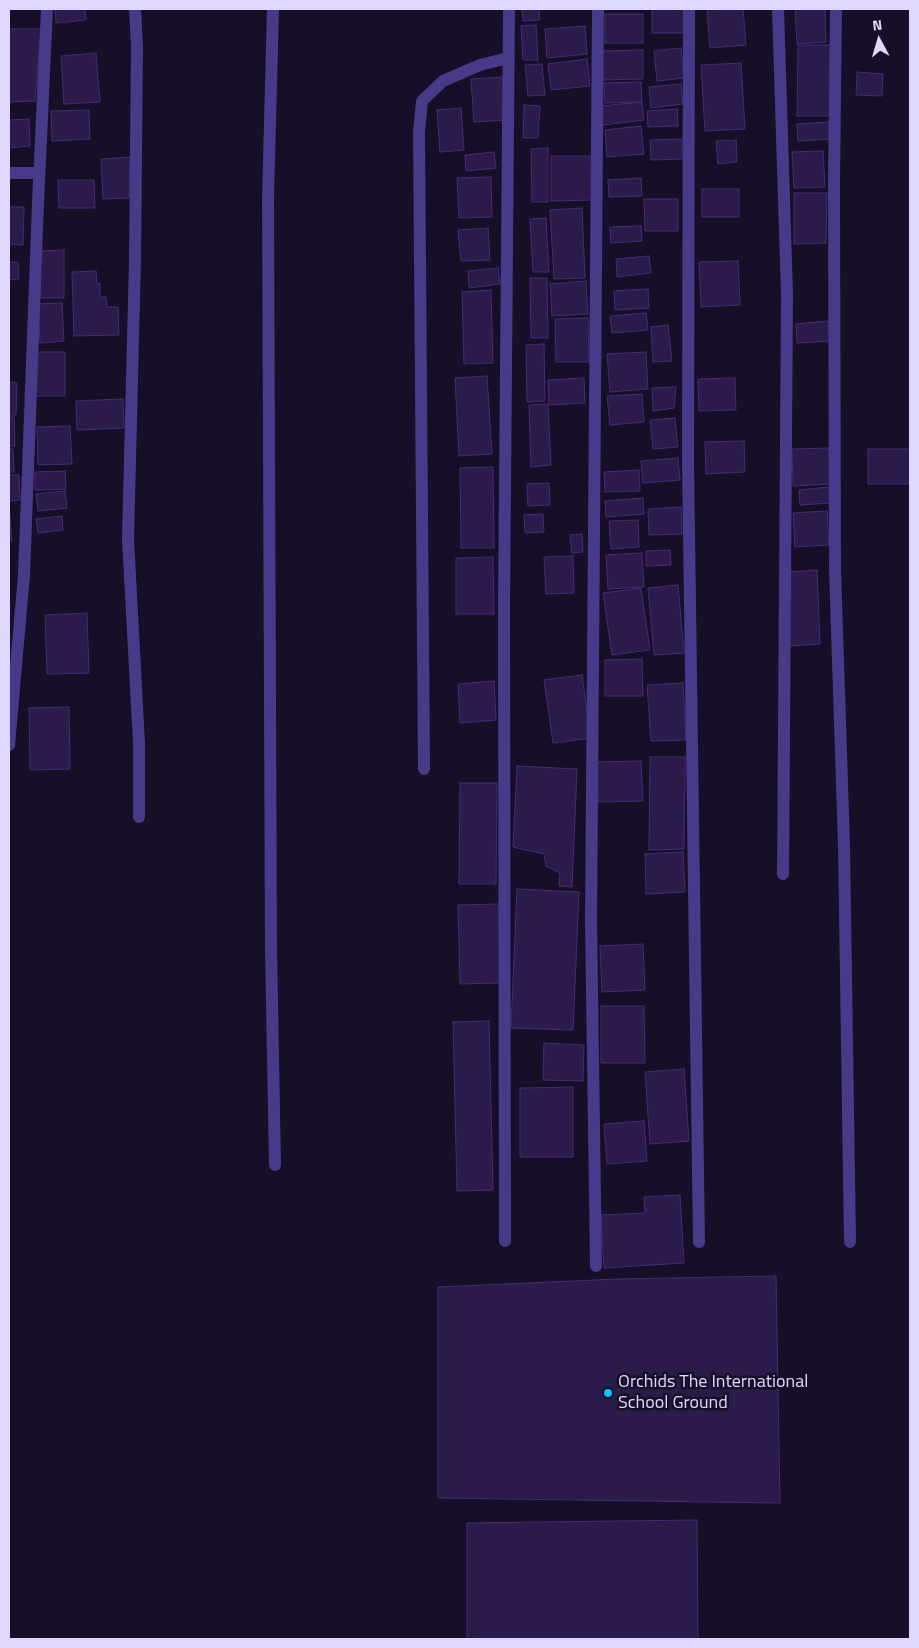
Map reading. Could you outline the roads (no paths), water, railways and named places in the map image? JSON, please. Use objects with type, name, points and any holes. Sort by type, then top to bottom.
[{"type":"street","points":[[9,745],[24,575],[47,9]]},
{"type":"street","points":[[135,9],[137,46],[135,260],[128,539],[140,743],[139,817]]},
{"type":"street","points":[[273,9],[268,217],[271,949],[275,1164]]},
{"type":"street","points":[[505,1240],[504,586],[508,9]]},
{"type":"street","points":[[596,1266],[591,912],[598,9]]},
{"type":"street","points":[[689,9],[688,462],[699,1242]]},
{"type":"street","points":[[778,9],[787,294],[783,874]]},
{"type":"street","points":[[836,9],[834,182],[835,569],[844,845],[850,1242]]},
{"type":"street","points":[[424,769],[419,142],[422,101],[443,81],[480,65],[508,58]]},
{"type":"street","points":[[9,173],[39,173]]},
{"type":"place","name":"Orchids The International School Ground","points":[[608,1393]]}]
